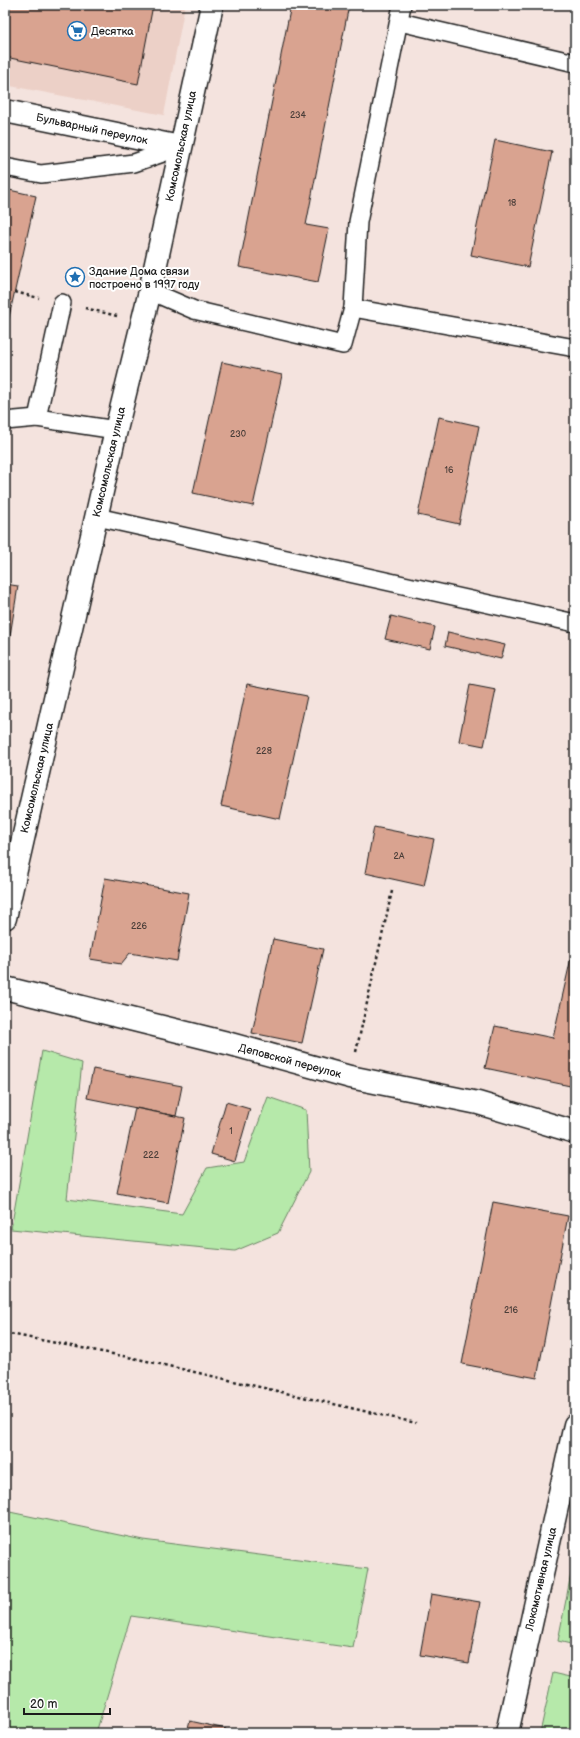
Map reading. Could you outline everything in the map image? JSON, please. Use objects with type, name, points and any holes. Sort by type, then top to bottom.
[{"type":"street","name":"Комсомольская улица","points":[[5,918],[116,430],[150,291],[212,5]]},
{"type":"street","name":"Бульварный переулок","points":[[5,111],[180,147]]},
{"type":"street","name":"Деповской переулок","points":[[5,988],[227,1044],[350,1077],[478,1103],[575,1132]]},
{"type":"street","name":"Локомотивная улица","points":[[507,1733],[575,1425]]},
{"type":"lane","points":[[150,291],[194,310],[343,345],[353,308],[358,222],[400,22],[402,5]]},
{"type":"lane","points":[[400,22],[575,64]]},
{"type":"lane","points":[[5,167],[40,174],[134,163],[180,147]]},
{"type":"lane","points":[[37,418],[62,303]]},
{"type":"lane","points":[[353,308],[575,348]]},
{"type":"lane","points":[[5,421],[37,418],[116,430]]},
{"type":"lane","points":[[96,517],[575,623]]},
{"type":"path","points":[[350,1077],[392,891]]},
{"type":"path","points":[[5,1333],[138,1359],[416,1423]]},
{"type":"shaded area","points":[[5,5],[185,5],[164,115],[5,85]]},
{"type":"green space","points":[[42,1051],[82,1063],[67,1199],[182,1214],[207,1168],[244,1162],[268,1097],[306,1110],[309,1172],[278,1233],[235,1251],[11,1229]]},
{"type":"green space","points":[[5,1511],[143,1540],[368,1569],[353,1648],[131,1616],[96,1733],[5,1733]]},
{"type":"green space","points":[[575,1553],[575,1645],[558,1641]]},
{"type":"green space","points":[[553,1673],[575,1678],[575,1733],[540,1733]]},
{"type":"building","name":"Десятка","points":[[5,5],[153,5],[138,84],[5,57]]},
{"type":"building","points":[[291,5],[349,5],[306,225],[329,229],[318,282],[239,267]]},
{"type":"building","points":[[495,140],[552,152],[528,267],[471,255]]},
{"type":"building","points":[[5,189],[36,196],[5,335]]},
{"type":"building","points":[[222,362],[282,375],[253,506],[193,493]]},
{"type":"building","points":[[439,417],[479,426],[459,524],[418,515]]},
{"type":"building","points":[[5,584],[18,586],[5,667]]},
{"type":"building","points":[[391,616],[435,627],[430,649],[385,639]]},
{"type":"building","points":[[448,632],[505,645],[501,659],[445,646]]},
{"type":"building","points":[[247,684],[307,696],[280,819],[221,806]]},
{"type":"building","points":[[470,685],[496,690],[484,746],[459,741]]},
{"type":"building","points":[[374,827],[434,839],[424,886],[365,873]]},
{"type":"building","points":[[105,878],[189,893],[177,961],[130,953],[121,964],[90,959]]},
{"type":"building","points":[[273,939],[323,949],[302,1043],[252,1033]]},
{"type":"building","points":[[571,958],[575,959],[575,1087],[485,1068],[495,1026],[553,1038]]},
{"type":"building","points":[[93,1069],[182,1086],[176,1116],[87,1098]]},
{"type":"building","points":[[226,1102],[250,1109],[235,1161],[211,1154]]},
{"type":"building","points":[[135,1108],[185,1118],[168,1203],[117,1193]]},
{"type":"building","points":[[493,1202],[568,1216],[537,1378],[462,1364]]},
{"type":"building","points":[[431,1594],[480,1602],[469,1663],[420,1655]]},
{"type":"building","points":[[190,1721],[226,1729],[225,1733],[187,1733]]},
{"type":"place","name":"Десятка","points":[[77,31]]},
{"type":"place","name":"Здание Дома связи построено в 1997 году","points":[[75,277]]}]
